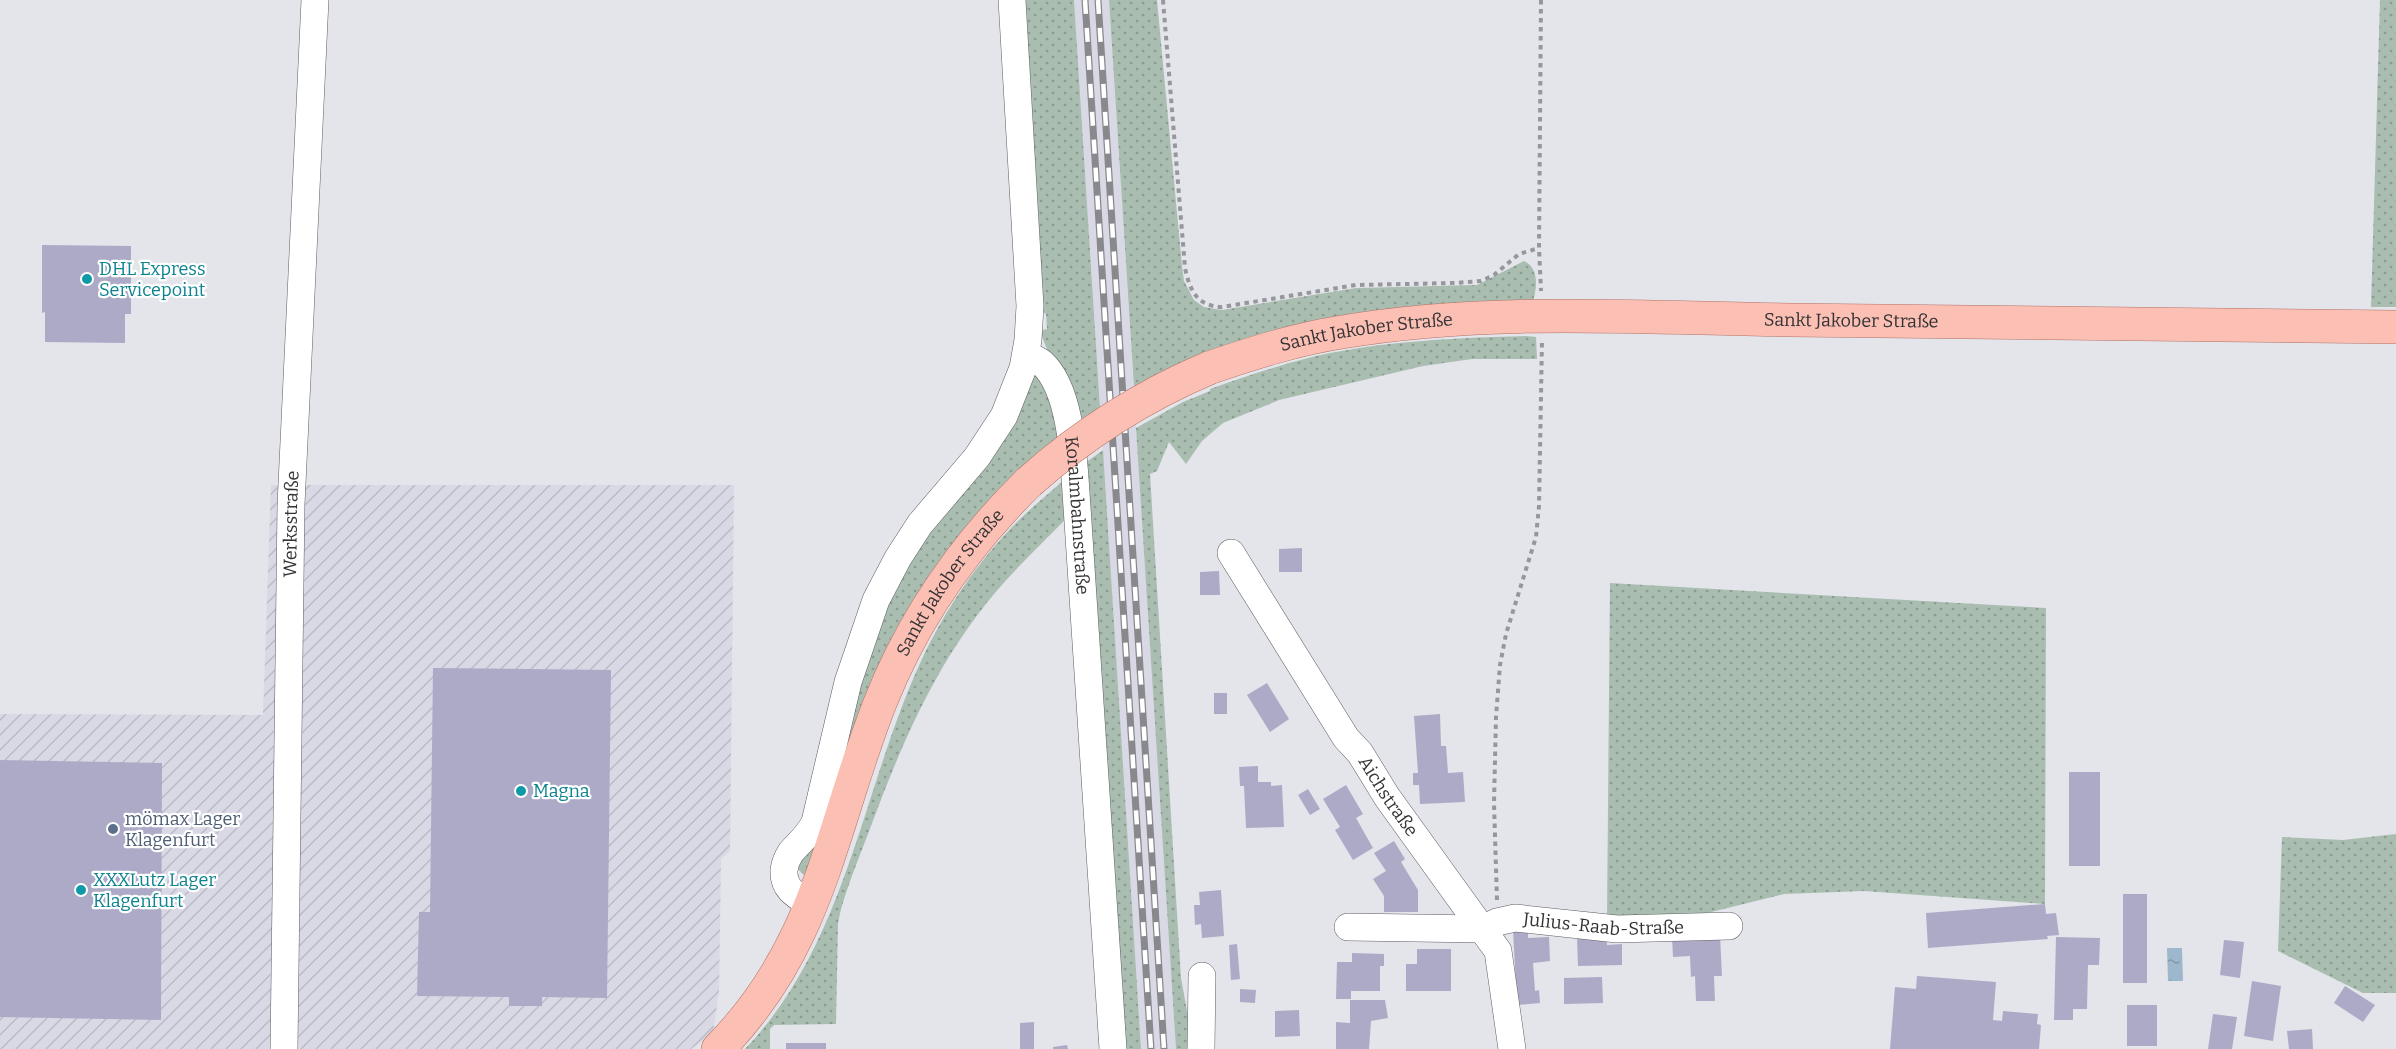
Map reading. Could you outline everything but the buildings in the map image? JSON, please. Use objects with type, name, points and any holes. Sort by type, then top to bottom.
[{"type":"main road","name":"Sankt Jakober Straße","points":[[718,1049],[752,1012],[791,951],[812,905],[871,727],[893,672],[915,627],[938,589],[997,513],[1029,482],[1075,444],[1119,414],[1168,386],[1209,368],[1283,345],[1362,328],[1451,320],[1543,317],[2396,327]]},
{"type":"street","name":"Werksstraße","points":[[284,1049],[291,505],[315,0]]},
{"type":"street","points":[[812,905],[787,888],[784,881],[784,866],[787,858],[808,835],[815,822],[845,693],[866,625],[887,578],[909,540],[925,517],[977,457],[999,424],[1017,386],[1026,354],[1030,296],[1012,0]]},
{"type":"street","name":"Koralmbahnstraße","points":[[1026,354],[1047,369],[1064,402],[1068,421],[1077,507],[1113,1049]]},
{"type":"street","name":"Aichstraße","points":[[1231,553],[1346,738],[1360,753],[1387,797],[1489,926],[1498,951],[1512,1049]]},
{"type":"street","name":"Julius-Raab-Straße","points":[[1348,927],[1489,926],[1515,918],[1617,928],[1729,926]]},
{"type":"street","points":[[1201,1049],[1202,976]]},
{"type":"path","points":[[1163,0],[1185,268],[1193,294],[1202,302],[1215,306],[1228,306],[1356,285],[1473,282],[1494,275],[1519,254],[1539,248]]},
{"type":"path","points":[[1541,0],[1539,248],[1543,317]]},
{"type":"path","points":[[1489,926],[1496,717],[1506,634],[1536,537],[1539,506],[1542,371]]},
{"type":"shaded area","points":[[1074,0],[1109,0],[1176,1049],[1141,1049]]},
{"type":"shaded area","points":[[271,485],[734,485],[730,851],[721,859],[719,991],[713,1033],[691,1049],[0,1049],[0,714],[263,715]]},
{"type":"green space","points":[[1017,0],[1074,0],[1100,408],[1076,424],[1041,334],[1047,329],[1046,314],[1040,310]]},
{"type":"green space","points":[[1109,0],[1157,0],[1182,266],[1184,281],[1194,300],[1204,307],[1222,310],[1356,288],[1477,285],[1524,261],[1529,264],[1535,274],[1536,286],[1532,304],[1134,387]]},
{"type":"green space","points":[[2380,0],[2396,0],[2396,307],[2371,307]]},
{"type":"green space","points":[[1536,337],[1537,359],[1472,359],[1423,366],[1279,400],[1223,423],[1202,441],[1186,464],[1169,442],[1157,471],[1150,474],[1181,978],[1194,1049],[1176,1049],[1136,428],[1210,389],[1316,356],[1394,344]]},
{"type":"green space","points":[[1029,373],[1040,375],[1063,434],[992,502],[808,875],[804,875],[798,869],[873,621]]},
{"type":"green space","points":[[1103,450],[1141,1049],[1119,1049],[1081,466]]},
{"type":"green space","points":[[1068,476],[1067,518],[994,594],[956,646],[924,701],[885,788],[848,886],[838,923],[836,1024],[774,1025],[770,1029],[770,1049],[745,1049],[780,1007],[808,961],[849,863],[901,709],[922,659],[941,622],[963,587],[989,553],[1023,516]]},
{"type":"green space","points":[[1610,583],[2046,608],[2045,904],[1864,891],[1784,894],[1683,919],[1607,917]]},
{"type":"green space","points":[[2396,834],[2396,993],[2363,993],[2278,951],[2282,837],[2343,840]]},
{"type":"water","points":[[2167,948],[2182,948],[2183,981],[2168,981]]},
{"type":"railway","points":[[1085,0],[1151,1049]]},
{"type":"railway","points":[[1098,0],[1164,1049]]},
{"type":"place","name":"DHL Express Servicepoint","points":[[87,279]]},
{"type":"place","name":"Magna","points":[[521,791]]},
{"type":"place","name":"mömax Lager Klagenfurt","points":[[113,829]]},
{"type":"place","name":"XXXLutz Lager Klagenfurt","points":[[81,890]]}]
